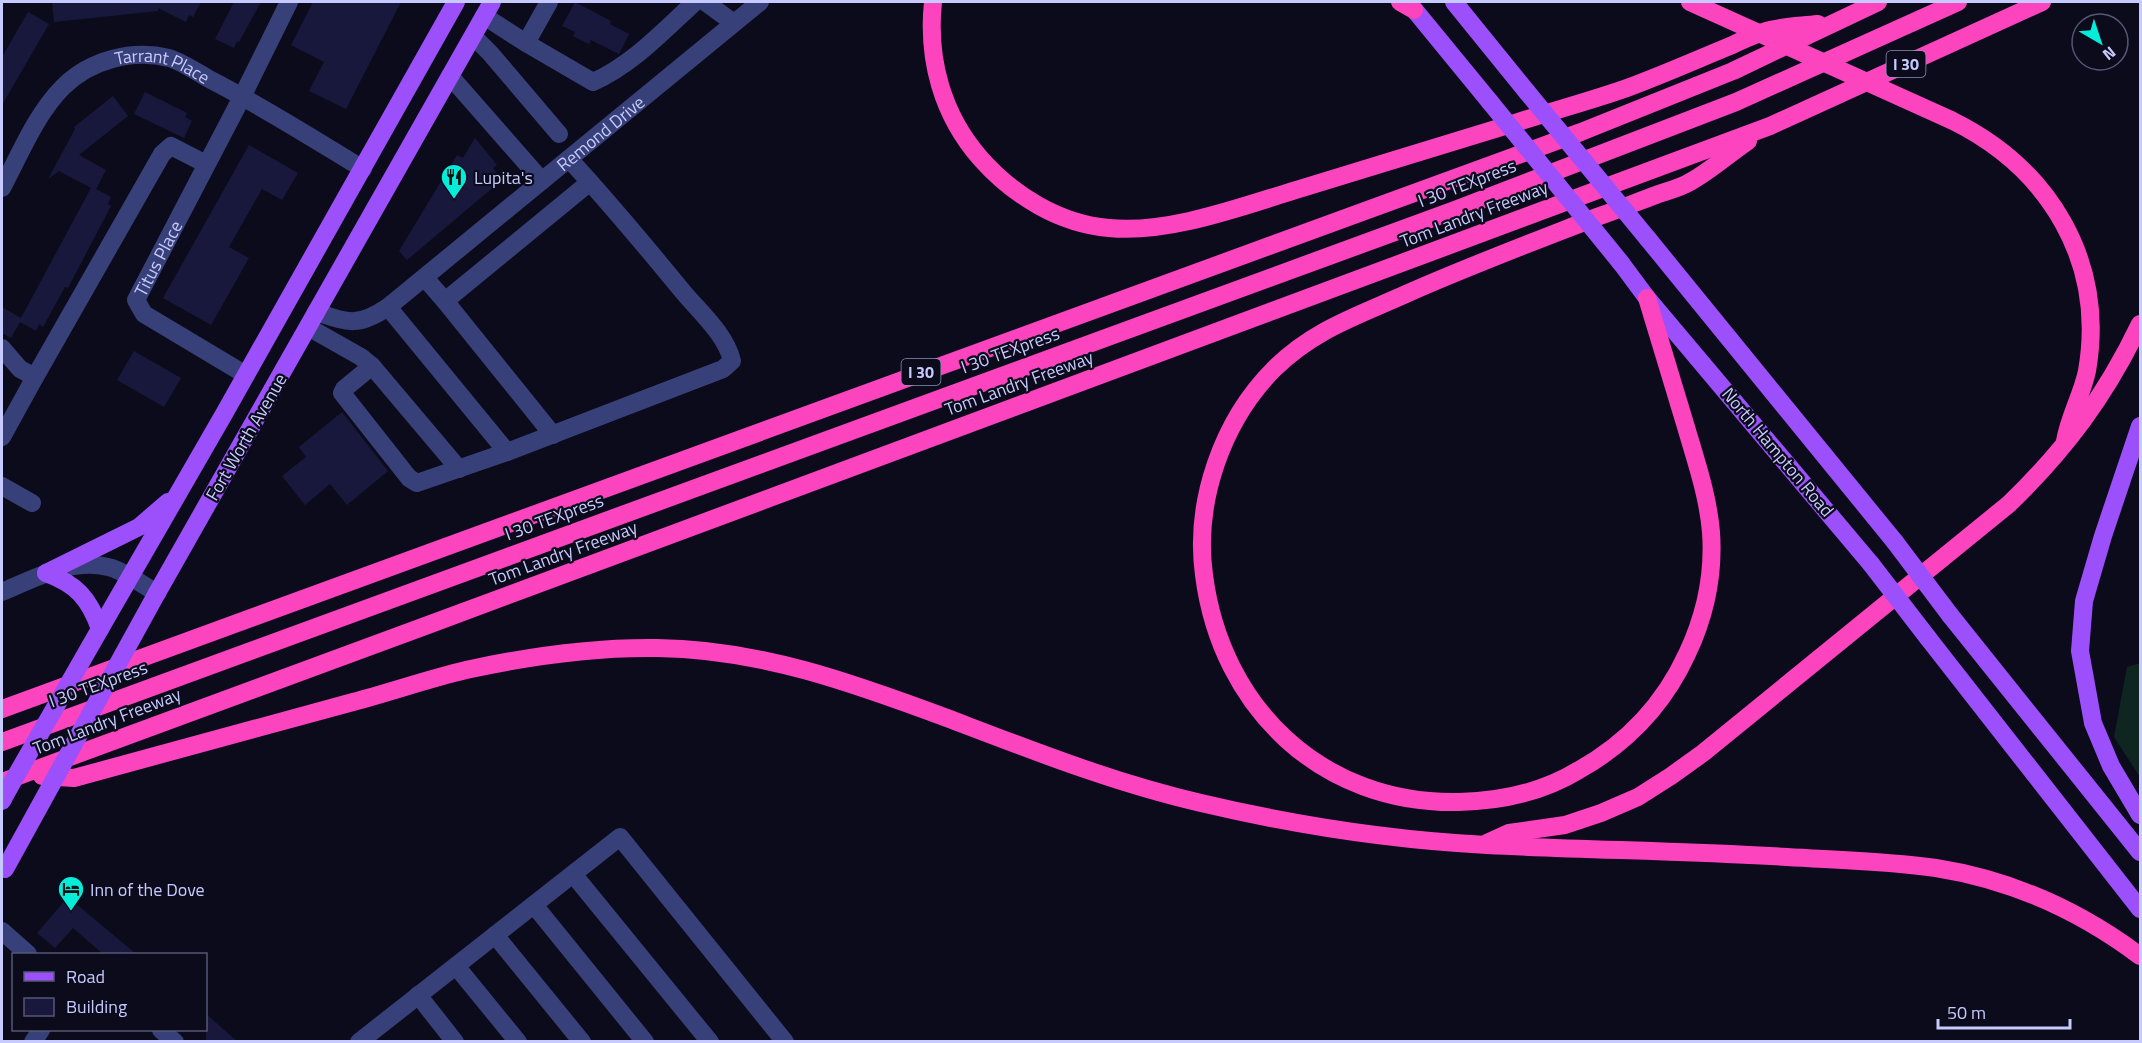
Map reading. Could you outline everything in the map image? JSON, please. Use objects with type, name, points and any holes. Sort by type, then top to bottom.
[{"type":"highway","points":[[933,2],[930,26],[933,59],[941,90],[952,118],[968,145],[989,169],[1016,193],[1045,210],[1075,221],[1107,228],[1139,230],[1178,223],[1259,201],[1626,88],[1769,30],[1830,23]]},
{"type":"highway","points":[[1690,2],[1951,120],[2008,154],[2032,178],[2053,205],[2079,256],[2090,308],[2087,372],[2068,426],[2065,443]]},
{"type":"highway","name":"I 30","points":[[2,709],[1581,132],[1733,71],[1878,2]]},
{"type":"highway","name":"I 30 TEXpress","points":[[2,742],[1467,206],[1736,102],[1958,2]]},
{"type":"highway","name":"Tom Landry Freeway","points":[[2,782],[1770,126],[2042,2]]},
{"type":"highway","points":[[1647,298],[1706,498],[1711,533],[1710,569],[1704,608],[1692,644],[1677,676],[1654,708],[1629,735],[1600,759],[1562,780],[1519,795],[1479,802],[1437,802],[1400,798],[1353,782],[1303,753],[1276,729],[1252,702],[1230,667],[1215,631],[1206,595],[1202,531],[1209,486],[1219,454],[1234,422],[1252,395],[1296,349],[1324,330],[1466,267],[1690,182],[1770,126]]},
{"type":"highway","points":[[1483,845],[1509,832],[1565,825],[1601,813],[1638,797],[1703,753],[2009,504],[2047,465],[2080,426],[2114,376],[2140,324]]},
{"type":"highway","points":[[23,774],[74,778],[461,671],[539,655],[601,648],[663,648],[727,653],[788,665],[849,682],[1076,767],[1197,802],[1322,827],[1483,845],[1761,856],[1901,864],[1940,869],[1977,876],[2047,900],[2110,934],[2140,957]]},
{"type":"main road","name":"Fort Worth Avenue","points":[[2,801],[224,414],[456,2]]},
{"type":"main road","name":"North Hampton Road","points":[[1454,2],[1895,542],[1950,615],[2140,852]]},
{"type":"main road","name":"North Hampton Road","points":[[1408,4],[1622,263],[1647,298],[1871,564],[2140,909]]},
{"type":"main road","name":"Fort Worth Avenue","points":[[3,872],[488,9]]},
{"type":"main road","points":[[363,168],[390,183]]},
{"type":"main road","points":[[290,297],[312,320]]},
{"type":"main road","points":[[224,414],[250,429]]},
{"type":"main road","points":[[2140,426],[2084,601],[2080,651],[2093,723],[2111,765],[2140,815]]},
{"type":"main road","points":[[46,573],[139,526],[180,491]]},
{"type":"main road","points":[[46,573],[66,581],[81,593],[95,615],[100,628]]},
{"type":"street","name":"Titus Place","points":[[246,375],[144,314],[136,300],[289,2]]},
{"type":"street","points":[[526,43],[549,2]]},
{"type":"street","points":[[488,9],[526,43],[593,82],[613,74],[630,62],[695,2]]},
{"type":"street","points":[[705,2],[734,23]]},
{"type":"street","name":"Remond Drive","points":[[312,320],[351,323],[374,316],[388,307],[760,2]]},
{"type":"street","points":[[472,36],[490,52],[559,134]]},
{"type":"street","name":"Tarrant Place","points":[[2,188],[47,105],[64,85],[91,67],[119,57],[144,55],[170,58],[363,168]]},
{"type":"street","points":[[450,76],[542,181]]},
{"type":"street","points":[[2,437],[162,154],[171,146],[206,164]]},
{"type":"street","points":[[372,366],[342,393],[409,478],[417,483],[507,453],[723,369],[732,361],[730,352],[716,330],[569,159]]},
{"type":"street","points":[[445,302],[590,182]]},
{"type":"street","points":[[425,278],[553,435]]},
{"type":"street","points":[[388,307],[507,453]]},
{"type":"street","points":[[312,320],[372,366],[459,470]]},
{"type":"street","points":[[2,348],[20,369],[35,377]]},
{"type":"street","points":[[2,486],[32,503]]},
{"type":"street","points":[[2,592],[46,573],[86,564],[110,567],[158,593]]},
{"type":"street","points":[[359,1041],[380,1035],[418,995],[620,837],[785,1041]]},
{"type":"street","points":[[573,874],[710,1041]]},
{"type":"street","points":[[534,905],[645,1041]]},
{"type":"street","points":[[2,931],[27,953]]},
{"type":"street","points":[[495,935],[582,1041]]},
{"type":"street","points":[[456,966],[518,1041]]},
{"type":"street","points":[[418,995],[455,1041]]},
{"type":"street","points":[[163,1031],[175,1041]]},
{"type":"green space","points":[[2140,663],[2140,777],[2114,737],[2127,667]]},
{"type":"building","points":[[52,2],[201,2],[193,17],[189,15],[186,22],[158,8],[158,11],[54,22]]},
{"type":"building","points":[[234,2],[261,2],[234,48],[215,39]]},
{"type":"building","points":[[313,2],[401,2],[346,109],[309,91],[324,62],[291,45]]},
{"type":"building","points":[[575,2],[611,21],[610,24],[629,34],[619,54],[591,40],[589,44],[573,36],[575,32],[562,26]]},
{"type":"building","points":[[28,12],[49,24],[2,105],[2,57]]},
{"type":"building","points":[[145,92],[187,113],[185,117],[192,121],[184,138],[134,114]]},
{"type":"building","points":[[113,96],[128,116],[79,155],[106,170],[96,189],[111,197],[108,204],[111,206],[68,288],[65,287],[43,327],[39,324],[36,331],[20,322],[11,338],[2,333],[2,307],[21,318],[91,188],[59,171],[48,179],[74,127]]},
{"type":"building","name":"Lupita's","points":[[475,138],[497,165],[493,168],[502,180],[407,260],[399,251],[457,155],[463,158]]},
{"type":"building","points":[[249,145],[298,173],[282,200],[262,189],[229,247],[249,258],[211,325],[163,298]]},
{"type":"building","points":[[134,351],[181,378],[164,407],[117,380]]},
{"type":"building","points":[[342,412],[388,471],[347,505],[330,484],[305,505],[282,476],[306,457],[299,447]]},
{"type":"building","name":"Inn of the Dove","points":[[68,897],[135,953],[102,953],[73,928],[55,948],[37,933]]},
{"type":"building","points":[[207,1015],[237,1041],[206,1041]]},
{"type":"place","name":"Lupita's","points":[[454,200]]},
{"type":"place","name":"Inn of the Dove","points":[[71,912]]}]
